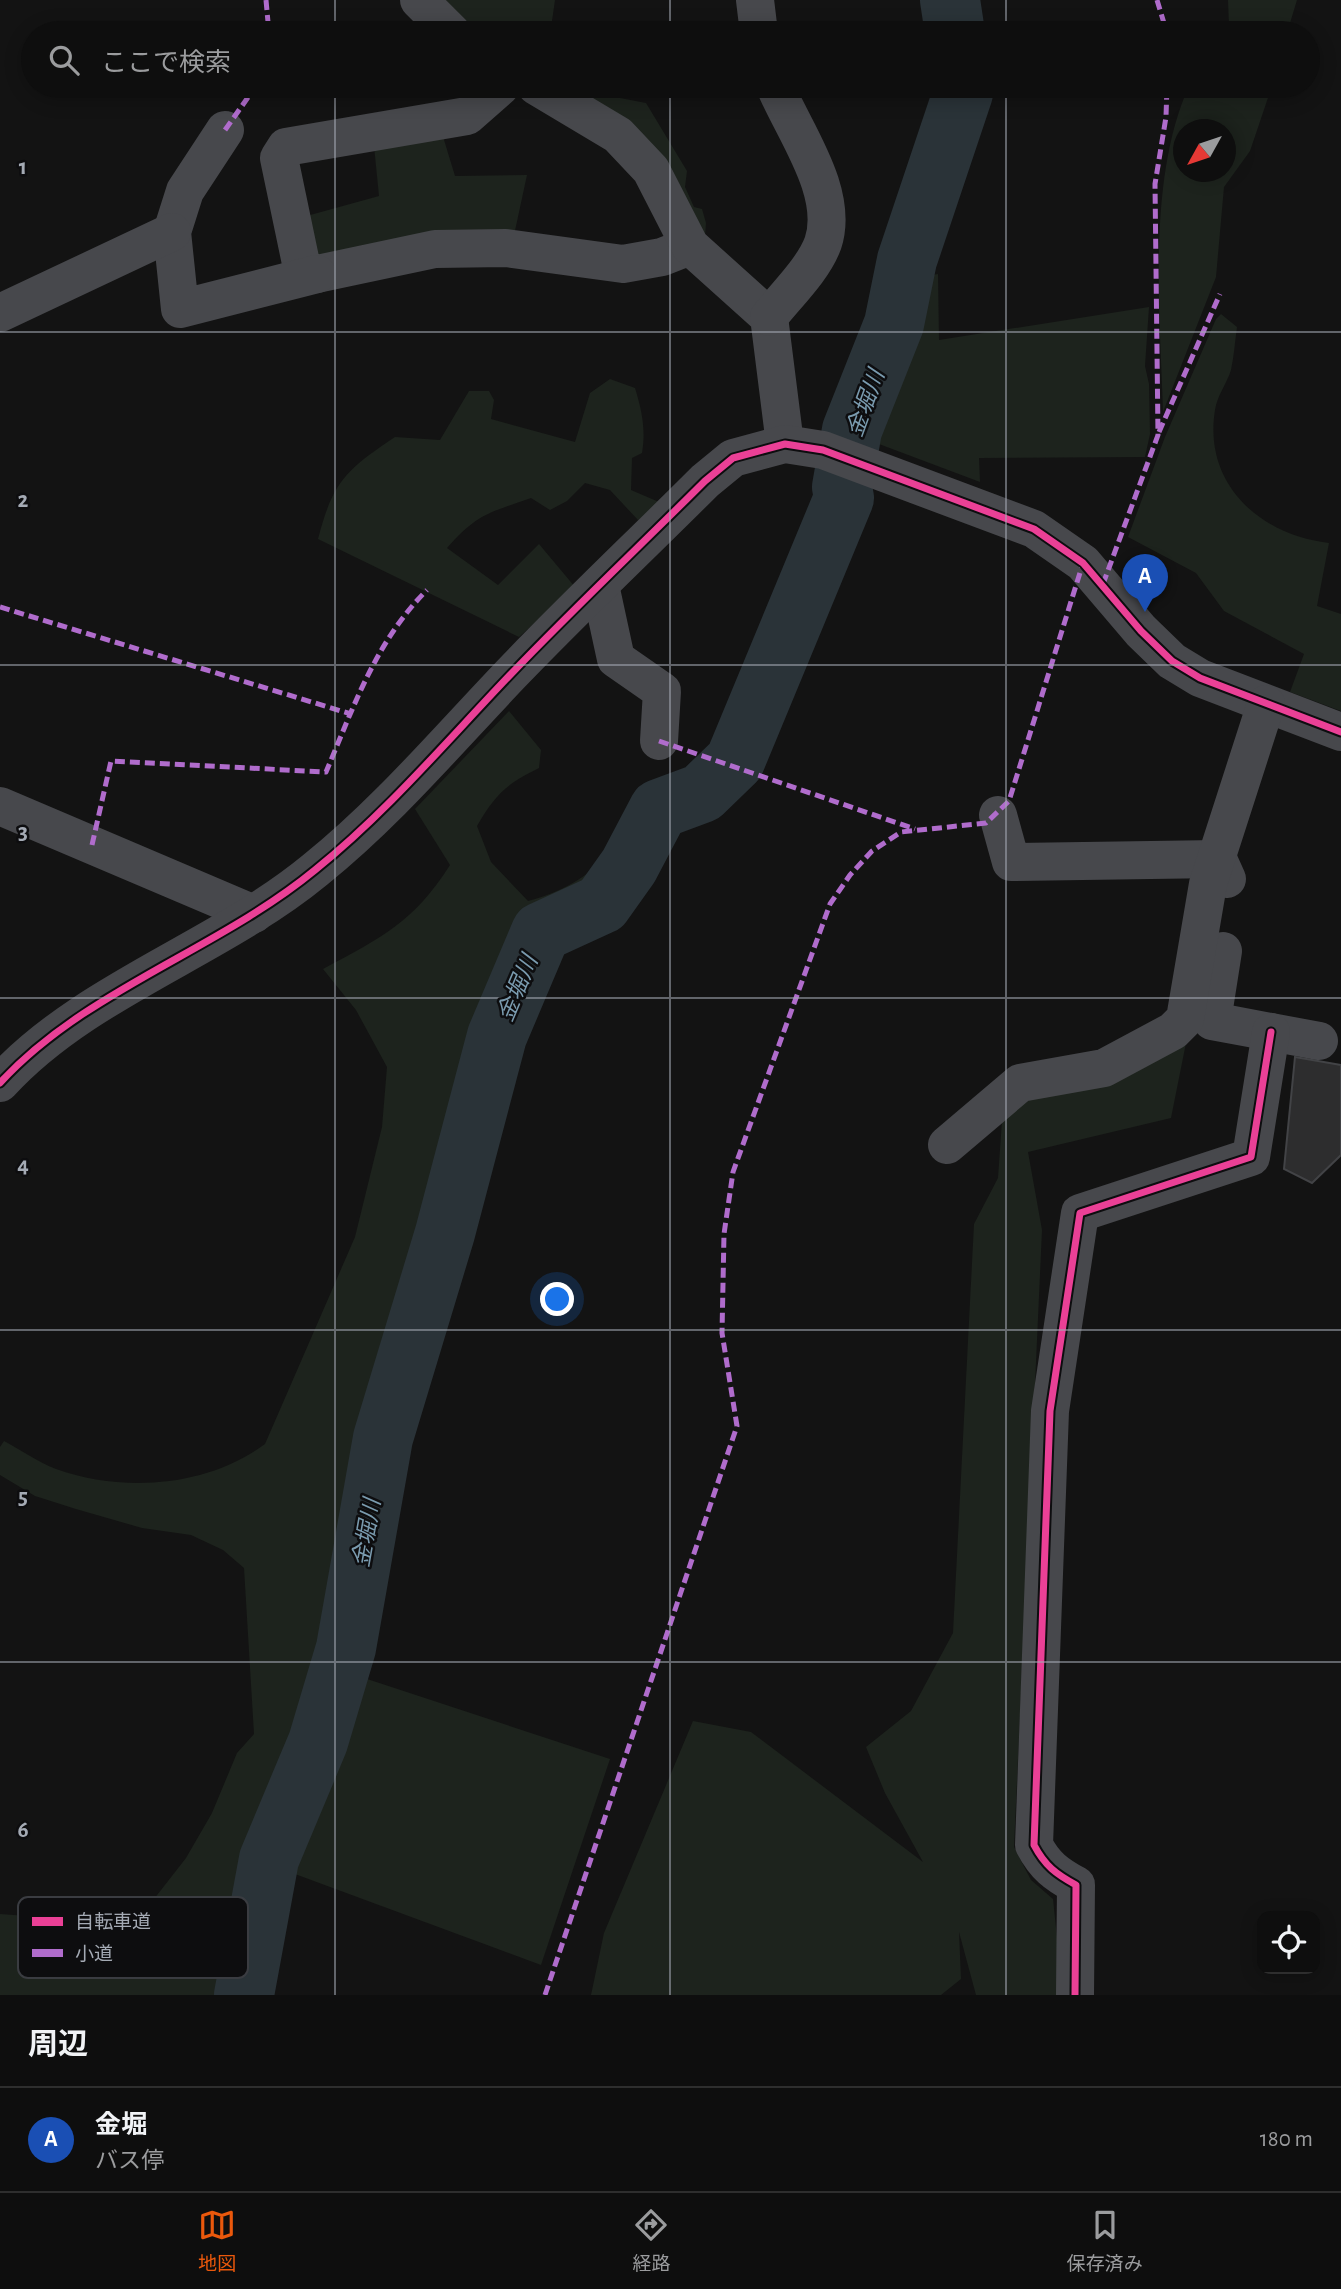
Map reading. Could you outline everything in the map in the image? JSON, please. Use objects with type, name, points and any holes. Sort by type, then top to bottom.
[{"type":"street","points":[[419,0],[440,21]]},
{"type":"street","points":[[755,0],[758,21]]},
{"type":"street","points":[[317,274],[308,272],[300,263],[279,158],[282,152],[294,144],[467,116],[487,98]]},
{"type":"street","points":[[556,98],[618,135],[651,170],[690,246],[769,317],[785,444]]},
{"type":"street","points":[[769,317],[813,260],[822,244],[826,226],[815,170],[795,121],[782,98]]},
{"type":"street","points":[[225,130],[185,191],[172,232],[180,309],[317,274],[435,249],[506,248],[623,264],[662,257],[690,246]]},
{"type":"street","points":[[0,313],[172,232]]},
{"type":"street","points":[[0,1083],[27,1053],[79,1017],[254,914],[313,872],[360,832],[705,481],[733,458],[785,444],[823,450],[1034,529],[1072,554],[1090,570],[1141,631],[1172,661],[1200,678],[1341,732]]},
{"type":"street","points":[[600,585],[616,659],[662,691],[659,741]]},
{"type":"street","points":[[947,1145],[1020,1083],[1104,1068],[1173,1031],[1185,1019],[1208,884],[1266,704]]},
{"type":"street","points":[[0,806],[254,914]]},
{"type":"street","points":[[998,814],[1011,862],[1218,859]]},
{"type":"street","points":[[1218,859],[1232,891],[1212,1021],[1319,1041]]},
{"type":"street","points":[[1075,1995],[1076,1885],[1052,1872],[1042,1862],[1034,1845],[1050,1411],[1080,1213],[1251,1157],[1271,1032]]},
{"type":"shaded area","points":[[432,0],[555,0],[552,21],[456,21]]},
{"type":"shaded area","points":[[1228,0],[1297,0],[1291,21],[1229,21]]},
{"type":"shaded area","points":[[568,98],[620,98],[646,103],[687,171],[685,187],[694,207],[702,209],[706,223],[705,237]]},
{"type":"shaded area","points":[[1185,98],[1268,98],[1250,151],[1236,170],[1236,119],[1177,119]]},
{"type":"shaded area","points":[[441,130],[455,176],[527,175],[513,240],[308,257],[303,217],[379,196],[374,146]]},
{"type":"shaded area","points":[[1173,136],[1173,182],[1228,182],[1224,187],[1216,277],[1163,412],[1159,289],[1162,203]]},
{"type":"shaded area","points":[[938,274],[939,340],[1149,307],[1145,366],[1149,384],[1150,434],[1145,457],[979,458],[980,482],[871,441],[874,394],[902,330],[912,279]]},
{"type":"shaded area","points":[[1221,314],[1237,327],[1231,370],[1215,410],[1214,437],[1218,461],[1228,482],[1242,501],[1259,517],[1304,538],[1329,543],[1317,606],[1341,614],[1341,711],[1290,692],[1304,654],[1224,611],[1196,573],[1128,537],[1165,437],[1216,319]]},
{"type":"shaded area","points":[[610,379],[635,388],[644,436],[642,453],[632,458],[631,490],[659,502],[649,513],[638,520],[610,490],[585,483],[567,501],[550,510],[531,498],[485,516],[467,528],[447,548],[498,585],[539,544],[575,587],[519,637],[318,539],[329,503],[353,468],[395,437],[440,440],[469,391],[489,391],[494,400],[491,419],[575,442],[590,393]]},
{"type":"shaded area","points":[[509,711],[541,750],[539,768],[502,791],[477,826],[491,862],[528,901],[566,887],[599,863],[615,841],[630,803],[642,789],[652,795],[654,804],[598,897],[531,929],[486,1035],[437,1231],[370,1439],[335,1654],[308,1735],[310,1744],[262,1860],[248,1914],[248,1897],[156,1897],[186,1858],[212,1813],[237,1753],[254,1734],[244,1568],[223,1550],[191,1535],[142,1528],[35,1496],[0,1475],[0,1447],[4,1441],[49,1466],[82,1477],[136,1483],[191,1477],[242,1458],[265,1444],[355,1237],[382,1127],[387,1067],[356,1010],[323,969],[395,927],[423,901],[450,865],[415,809]]},
{"type":"shaded area","points":[[1187,1038],[1171,1118],[1028,1152],[1042,1230],[1014,1847],[1031,1880],[1053,1899],[1063,1995],[976,1995],[959,1932],[961,1979],[941,1995],[591,1995],[604,1933],[693,1721],[751,1732],[923,1862],[885,1793],[866,1747],[911,1711],[953,1633],[974,1224],[998,1178],[1002,1121],[1027,1094]]},
{"type":"shaded area","points":[[352,1674],[610,1759],[541,1965],[276,1867],[328,1746]]},
{"type":"shaded area","points":[[0,1914],[18,1915],[18,1978],[235,1978],[233,1995],[0,1995]]},
{"type":"building","points":[[1295,1057],[1341,1065],[1341,1155],[1312,1183],[1284,1169]]},
{"type":"waterway","name":"金堀川","points":[[950,0],[953,21]]},
{"type":"waterway","name":"金堀川","points":[[248,1973],[269,1859],[318,1742],[346,1648],[383,1438],[445,1233],[497,1036],[541,932],[602,904],[629,866],[659,809],[702,793],[735,761],[844,498],[842,487],[852,430],[894,324],[907,260],[961,98]]},
{"type":"waterway","name":"金堀川","points":[[244,1995],[247,1978]]},
{"type":"marked path","points":[[266,0],[268,21]]},
{"type":"marked path","points":[[1157,0],[1163,21]]},
{"type":"marked path","points":[[225,130],[248,98]]},
{"type":"marked path","points":[[1103,584],[1158,435],[1155,184],[1167,98]]},
{"type":"marked path","points":[[1159,432],[1220,294]]},
{"type":"marked path","points":[[545,1995],[737,1426],[722,1333],[724,1234],[733,1172],[830,904],[850,875],[872,851],[901,832],[986,823],[1009,801],[1083,563]]},
{"type":"marked path","points":[[92,845],[111,761],[326,772],[380,653],[409,610],[427,590]]},
{"type":"marked path","points":[[0,607],[351,714]]},
{"type":"marked path","points":[[659,741],[915,829]]},
{"type":"cycle path","points":[[0,1083],[34,1050],[71,1022],[237,924],[315,870],[391,801],[534,650],[705,481],[733,458],[785,444],[823,450],[1034,529],[1083,563],[1141,631],[1172,661],[1200,678],[1341,732]]},
{"type":"cycle path","points":[[1075,1995],[1076,1885],[1052,1869],[1034,1845],[1050,1411],[1080,1213],[1251,1157],[1271,1032]]},
{"type":"place","name":"金堀","points":[[1145,612]]}]
